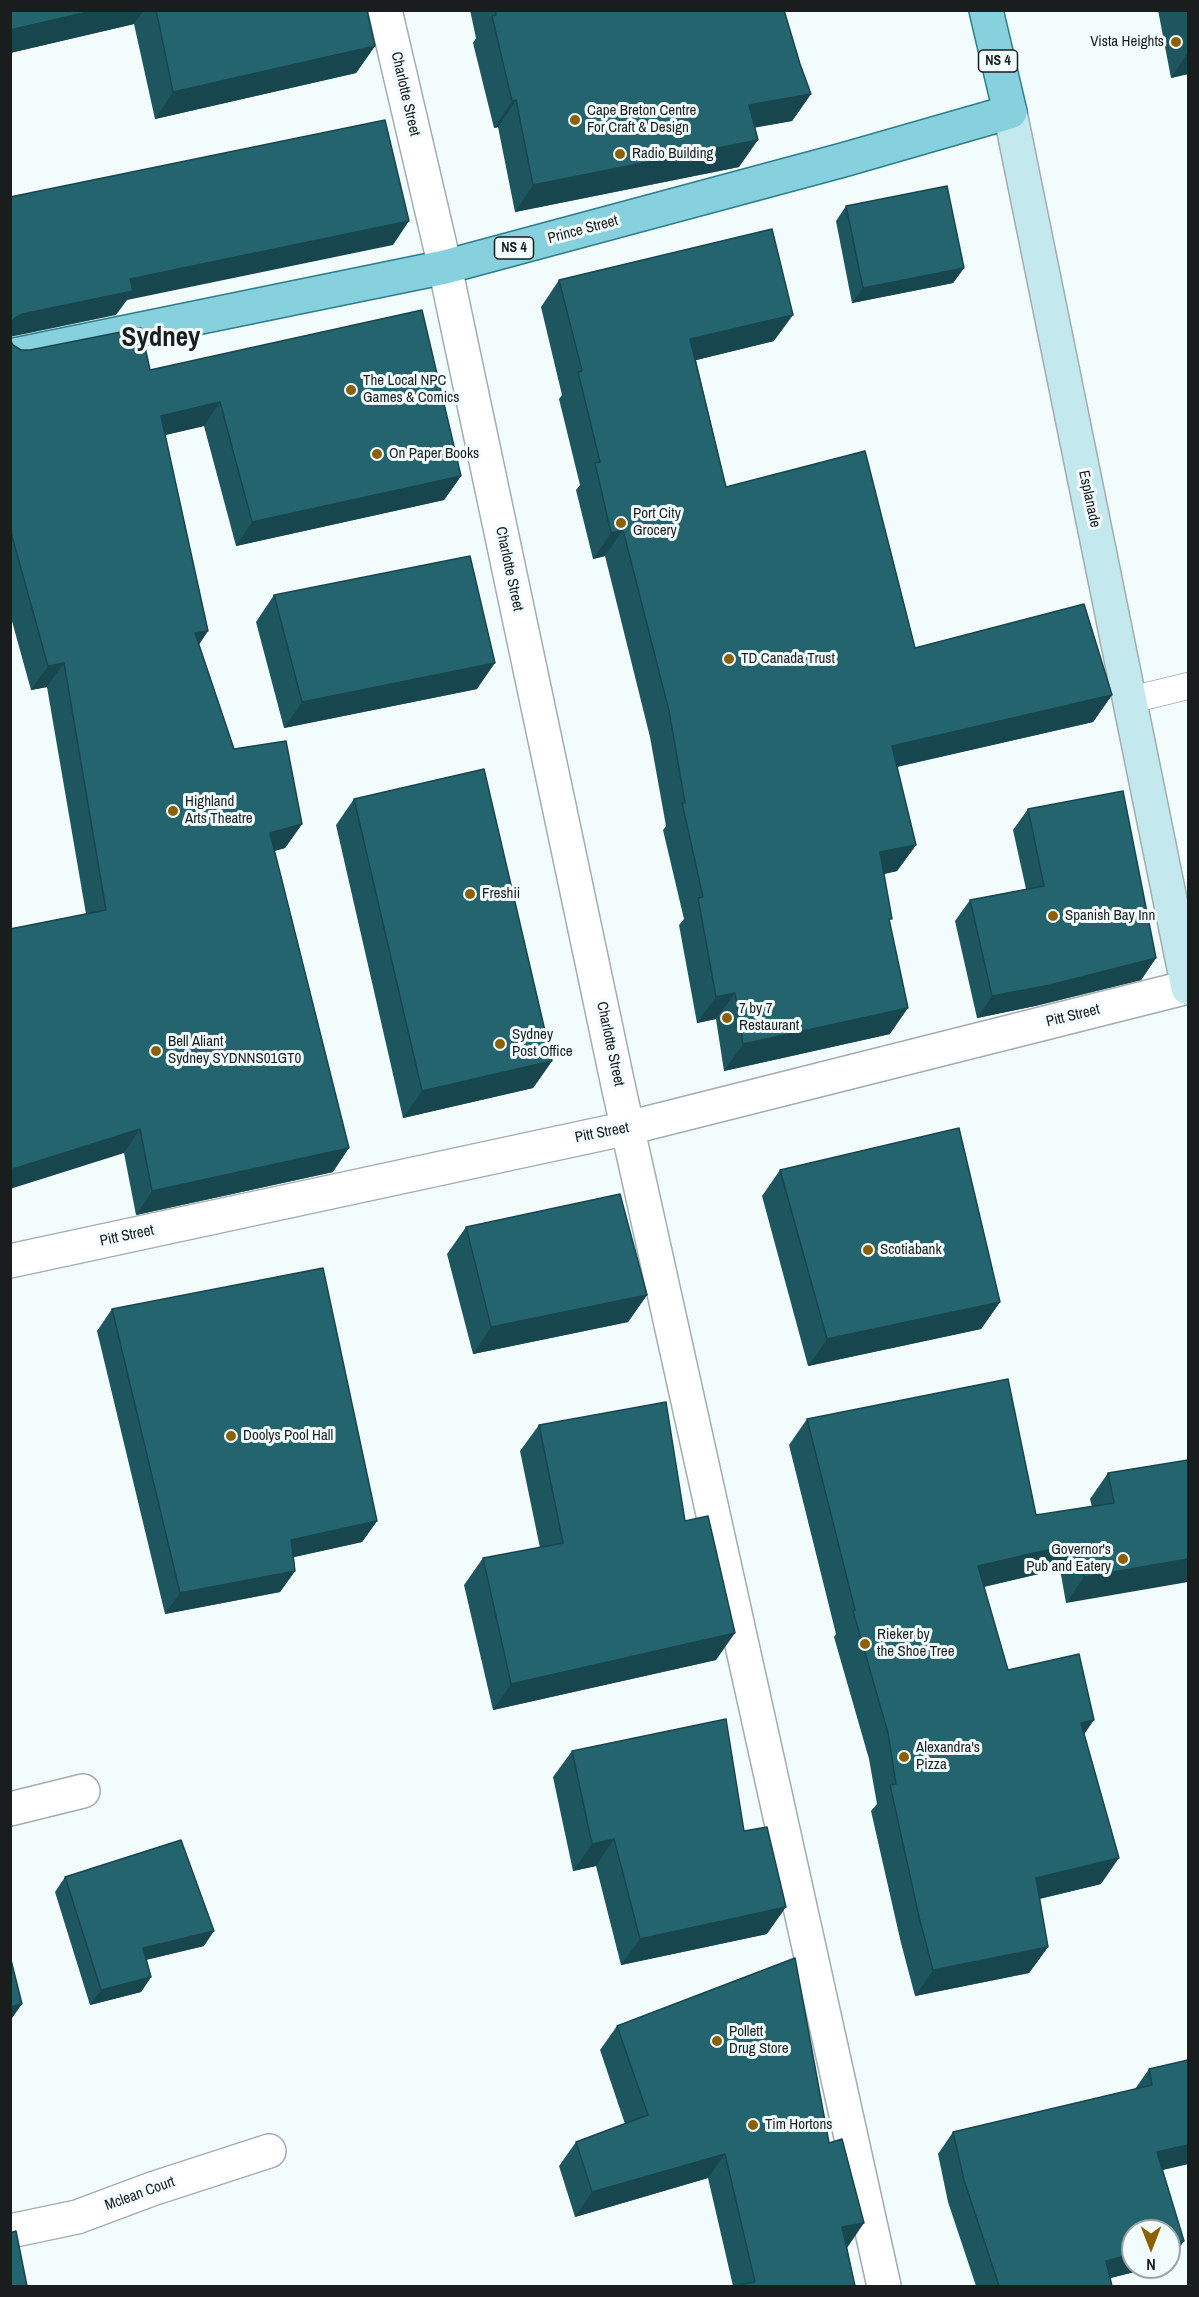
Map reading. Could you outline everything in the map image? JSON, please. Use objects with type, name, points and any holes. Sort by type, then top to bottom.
[{"type":"main road","name":"Esplanade","points":[[986,10],[1010,112]]},
{"type":"main road","name":"Prince Street","points":[[10,356],[445,267],[843,160],[1010,112]]},
{"type":"street","name":"Charlotte Street","points":[[385,10],[445,267],[628,1128],[884,2286]]},
{"type":"street","name":"Esplanade","points":[[1010,112],[1188,988]]},
{"type":"street","name":"Pitt Street","points":[[10,1261],[628,1128],[1188,988]]},
{"type":"street","points":[[10,1809],[83,1791]]},
{"type":"street","name":"Mclean Court","points":[[10,2231],[77,2217],[152,2189],[269,2151]]},
{"type":"lane","points":[[1130,700],[1188,686]]},
{"type":"building","points":[[10,10],[96,10],[10,30]]},
{"type":"building","points":[[156,10],[367,10],[375,46],[173,92]]},
{"type":"building","points":[[495,10],[784,10],[811,94],[749,105],[758,140],[533,185],[516,100],[512,101],[492,16],[496,15]]},
{"type":"building","points":[[385,120],[409,221],[130,279],[133,291],[22,314],[10,324],[10,197]]},
{"type":"building","points":[[947,186],[964,268],[863,288],[846,206]]},
{"type":"building","points":[[772,229],[793,315],[690,339],[726,487],[865,451],[915,648],[1084,604],[1112,695],[892,746],[916,845],[880,852],[892,919],[889,919],[908,1008],[743,1044],[735,993],[716,997],[698,898],[703,897],[682,803],[685,803],[669,711],[623,530],[611,533],[595,463],[600,462],[578,372],[582,371],[559,280]]},
{"type":"building","points":[[422,310],[461,476],[252,522],[220,402],[161,416],[208,631],[195,633],[234,749],[286,741],[302,824],[270,833],[349,1148],[152,1191],[140,1129],[10,1170],[10,929],[106,910],[64,663],[48,666],[10,529],[10,340],[21,350],[30,350],[141,328],[150,370]]},
{"type":"building","points":[[470,556],[495,663],[302,702],[274,595]]},
{"type":"building","points":[[484,769],[552,1061],[422,1091],[354,799]]},
{"type":"building","name":"Spanish Bay Inn","points":[[1123,791],[1156,958],[1050,985],[992,996],[970,900],[1044,886],[1028,809]]},
{"type":"building","points":[[959,1128],[1000,1302],[827,1339],[780,1170]]},
{"type":"building","points":[[620,1194],[647,1295],[491,1327],[466,1227]]},
{"type":"building","name":"Doolys Pool Hall","points":[[323,1268],[377,1521],[291,1540],[295,1571],[180,1593],[112,1309]]},
{"type":"building","points":[[1008,1379],[1036,1515],[1114,1503],[1108,1473],[1188,1460],[1188,1559],[1084,1577],[1078,1543],[978,1566],[1008,1670],[1079,1654],[1094,1720],[1081,1723],[1119,1858],[1036,1878],[1048,1947],[933,1970],[890,1785],[896,1784],[888,1733],[853,1611],[855,1610],[807,1419]]},
{"type":"building","points":[[666,1402],[685,1521],[708,1516],[735,1633],[511,1684],[483,1558],[563,1543],[539,1425]]},
{"type":"building","points":[[726,1719],[744,1831],[767,1827],[786,1907],[640,1939],[614,1839],[592,1844],[572,1751]]},
{"type":"building","points":[[181,1840],[214,1931],[143,1948],[151,1977],[101,1990],[65,1877]]},
{"type":"building","points":[[10,1956],[22,2004],[10,2007]]},
{"type":"building","points":[[795,1958],[829,2143],[842,2139],[864,2223],[842,2227],[855,2286],[733,2286],[755,2282],[725,2154],[592,2192],[576,2142],[648,2115],[617,2026]]},
{"type":"building","points":[[1188,2060],[1188,2145],[1157,2152],[1177,2219],[1121,2219],[1121,2257],[1106,2261],[1112,2286],[999,2286],[964,2180],[953,2132],[1152,2085],[1149,2069]]},
{"type":"building","points":[[16,2231],[27,2286],[10,2286],[10,2233]]},
{"type":"place","name":"Vista Heights","points":[[1176,42]]},
{"type":"place","name":"Cape Breton Centre For Craft & Design","points":[[575,120]]},
{"type":"place","name":"Radio Building","points":[[620,154]]},
{"type":"place","name":"The Local NPC Games & Comics","points":[[351,390]]},
{"type":"place","name":"On Paper Books","points":[[377,454]]},
{"type":"place","name":"Port City Grocery","points":[[621,523]]},
{"type":"place","name":"TD Canada Trust","points":[[729,659]]},
{"type":"place","name":"Highland Arts Theatre","points":[[173,811]]},
{"type":"place","name":"Freshii","points":[[470,894]]},
{"type":"place","name":"Spanish Bay Inn","points":[[1053,916]]},
{"type":"place","name":"7 by 7 Restaurant","points":[[727,1018]]},
{"type":"place","name":"Sydney Post Office","points":[[500,1044]]},
{"type":"place","name":"Bell Aliant Sydney SYDNNS01GT0","points":[[156,1051]]},
{"type":"place","name":"Scotiabank","points":[[868,1250]]},
{"type":"place","name":"Doolys Pool Hall","points":[[231,1436]]},
{"type":"place","name":"Governor's Pub and Eatery","points":[[1123,1559]]},
{"type":"place","name":"Rieker by the Shoe Tree","points":[[865,1644]]},
{"type":"place","name":"Alexandra's Pizza","points":[[904,1757]]},
{"type":"place","name":"Pollett Drug Store","points":[[717,2041]]},
{"type":"place","name":"Tim Hortons","points":[[753,2125]]},
{"type":"district","name":"Sydney","points":[[161,339]]}]
